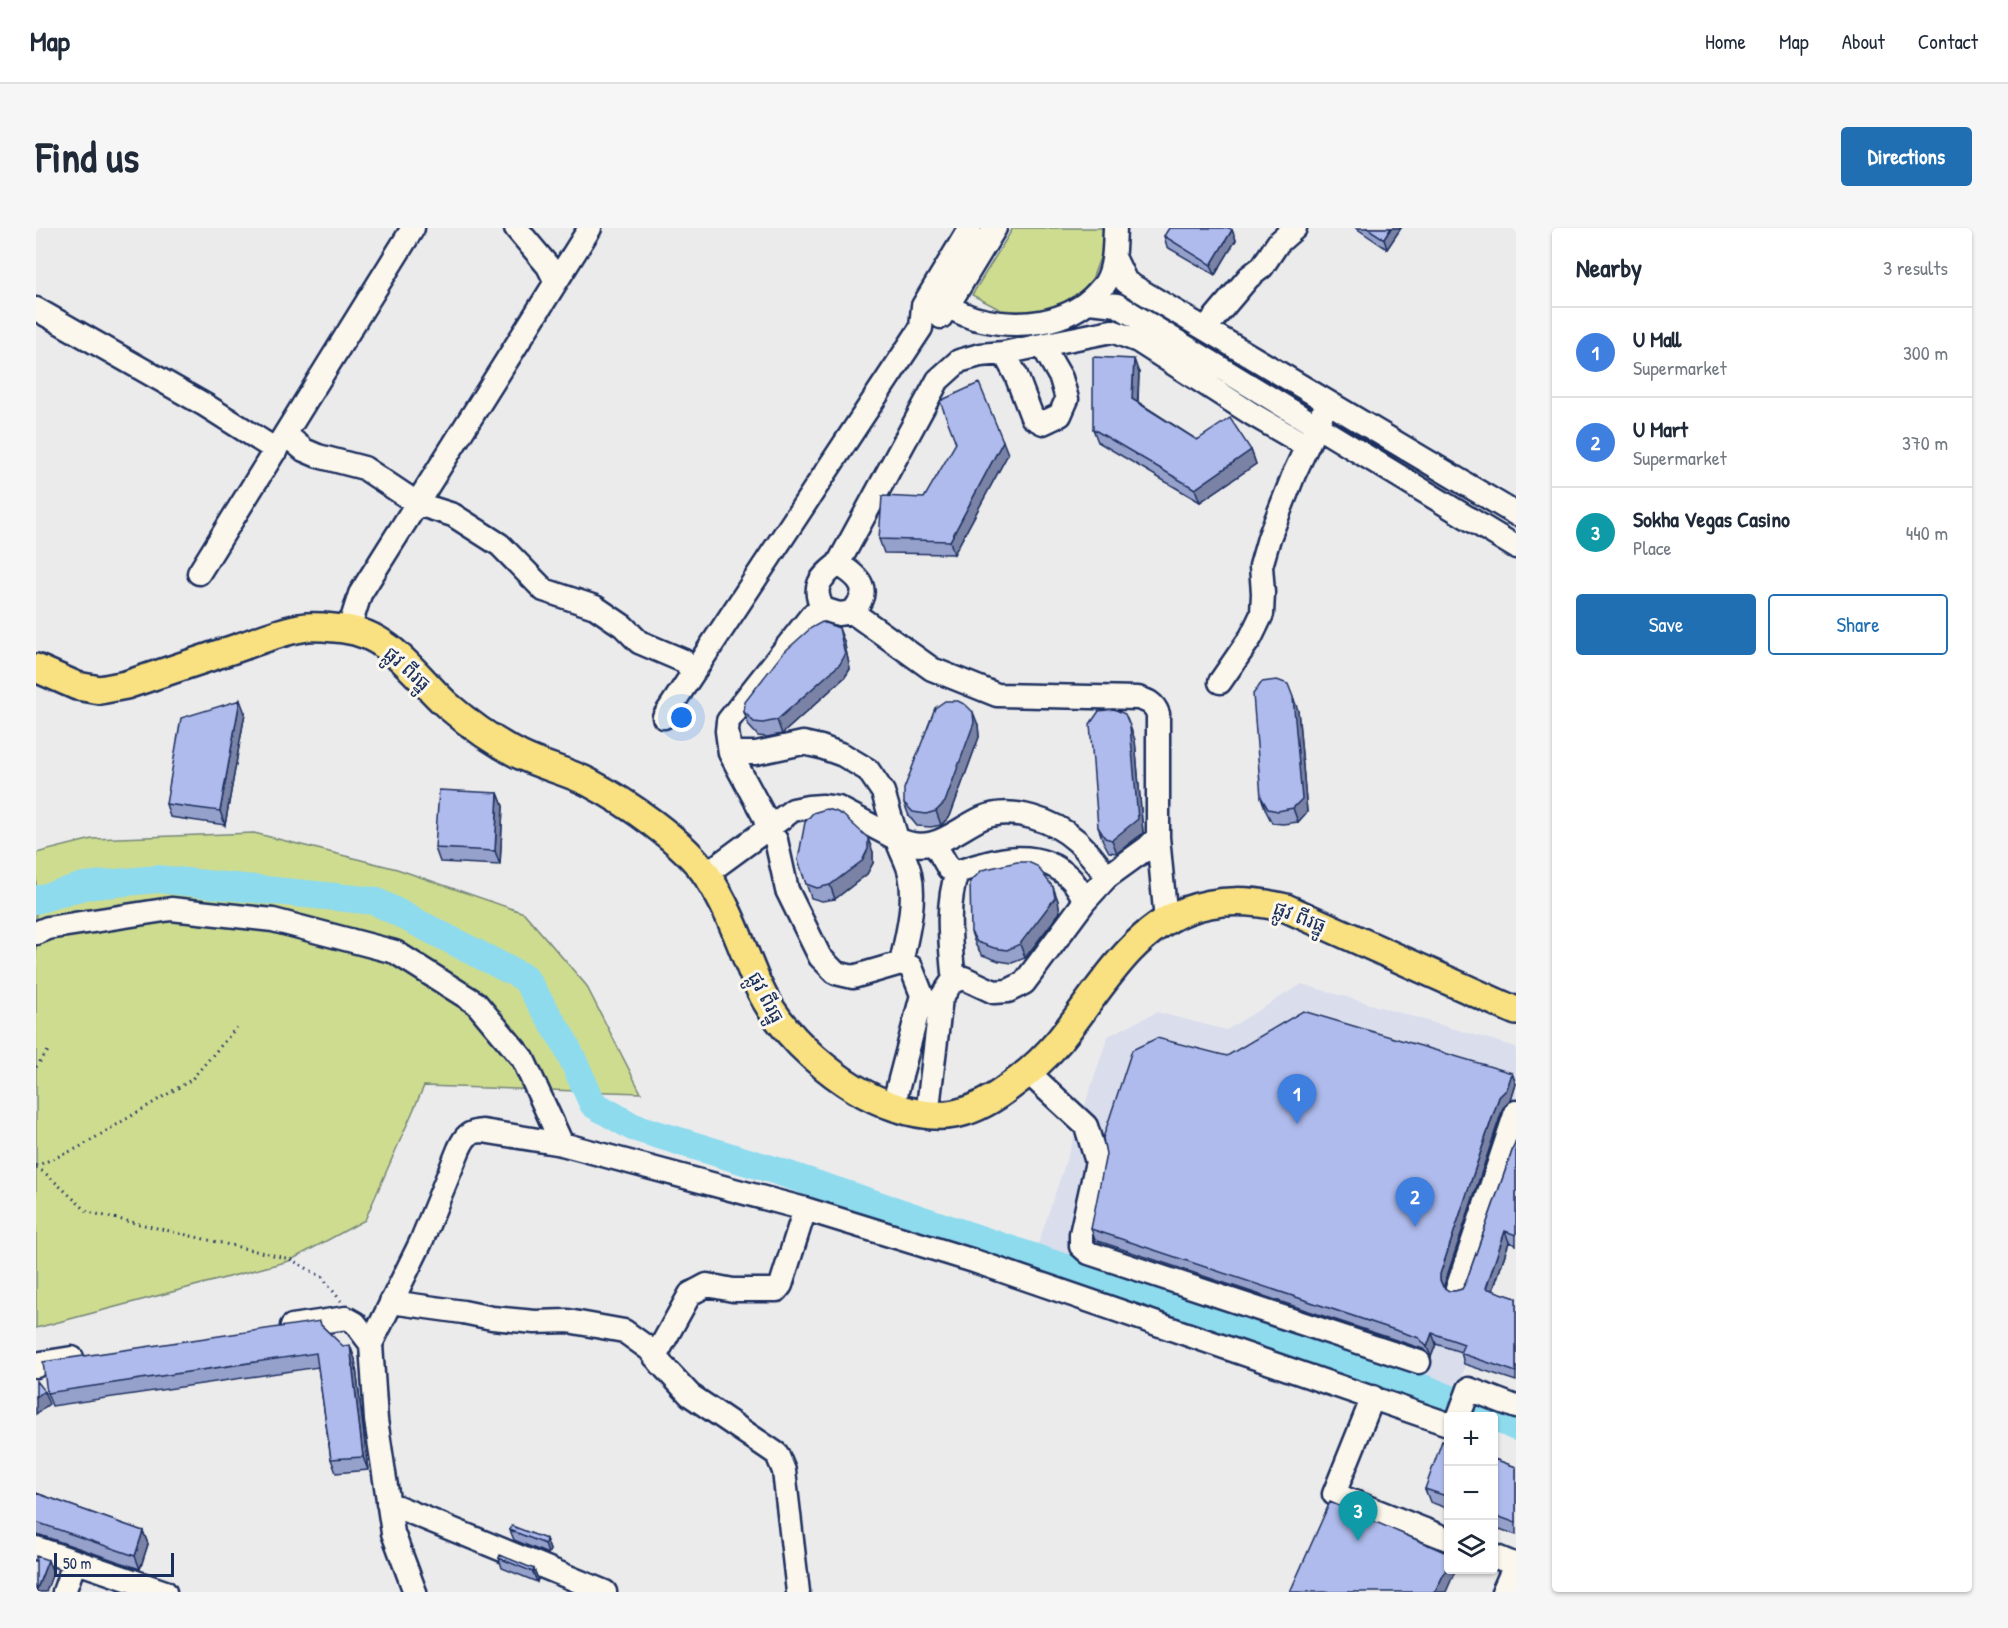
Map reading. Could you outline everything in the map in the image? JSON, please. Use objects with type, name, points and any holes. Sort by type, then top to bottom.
[{"type":"main road","name":"ផ្លូវ ពីរធ្នូ","points":[[36,668],[77,686],[100,690],[126,685],[282,633],[309,627],[349,629],[395,651],[447,705],[482,732],[521,755],[587,782],[634,811],[675,841],[706,874],[733,919],[758,987],[786,1031],[854,1088],[893,1106],[927,1116],[959,1114],[985,1104],[1029,1072],[1057,1044],[1128,953],[1166,921],[1186,911],[1213,903],[1259,902],[1286,908],[1516,1011]]},
{"type":"street","points":[[200,573],[413,228]]},
{"type":"street","points":[[516,228],[548,266],[556,282]]},
{"type":"street","points":[[349,629],[360,594],[590,228]]},
{"type":"street","points":[[664,717],[921,328],[923,306],[970,228]]},
{"type":"street","points":[[921,328],[940,318],[995,228]]},
{"type":"street","points":[[948,307],[975,319],[1001,324],[1029,324],[1063,317],[1089,302],[1106,283],[1114,257],[1114,228]]},
{"type":"street","points":[[1205,329],[1250,277],[1262,267],[1278,243],[1295,228]]},
{"type":"street","points":[[1114,257],[1126,282],[1516,514]]},
{"type":"street","points":[[1089,302],[1117,305],[1312,436],[1516,546]]},
{"type":"street","points":[[36,309],[205,405],[280,442],[318,456],[364,468],[418,504],[453,515],[500,545],[544,590],[595,607],[623,626],[639,642],[684,661],[693,673]]},
{"type":"street","points":[[838,564],[859,579],[863,591],[861,603],[852,612],[839,614],[823,609],[817,598],[818,585],[825,574],[838,564],[938,380],[959,361],[980,355],[1004,353],[1112,331],[1138,342],[1252,414],[1312,436]]},
{"type":"street","points":[[1004,353],[1016,375],[1032,417],[1043,423],[1060,415],[1067,399],[1061,378],[1042,345]]},
{"type":"street","points":[[1220,682],[1251,637],[1262,614],[1261,566],[1273,527],[1328,402]]},
{"type":"street","points":[[823,609],[811,616],[728,721],[730,753],[764,816],[768,830],[776,840],[788,890],[820,957],[836,974],[853,977],[901,963],[911,967],[932,996],[927,1116]]},
{"type":"street","points":[[852,612],[932,669],[998,695],[1138,698],[1150,702],[1158,714],[1158,837],[1166,921]]},
{"type":"street","points":[[730,753],[756,753],[803,743],[843,755],[868,770],[883,792],[902,855],[910,871],[912,889],[908,933],[901,963]]},
{"type":"street","points":[[706,874],[793,810],[822,806],[838,808],[897,839],[918,846],[955,835],[984,817],[1002,813],[1023,815],[1052,825],[1076,839],[1107,877]]},
{"type":"street","points":[[893,1106],[932,996],[952,982],[964,978],[994,992],[1008,991],[1024,983],[1085,901],[1107,877],[1147,848],[1158,837]]},
{"type":"street","points":[[934,843],[949,868],[957,872],[1000,859],[1027,857],[1051,864],[1071,878],[1085,901]]},
{"type":"street","points":[[957,872],[948,917],[953,973],[959,979]]},
{"type":"street","points":[[36,933],[48,928],[171,909],[273,920],[395,952],[476,1003],[523,1059],[562,1144]]},
{"type":"street","points":[[1029,1072],[1086,1126],[1090,1137],[1097,1162],[1081,1234],[1081,1246],[1089,1253],[1419,1362]]},
{"type":"street","points":[[1457,1289],[1516,1113]]},
{"type":"street","points":[[415,1592],[393,1533],[376,1420],[371,1344],[421,1242],[466,1135],[473,1131],[562,1144],[805,1209],[974,1261],[1444,1422]]},
{"type":"street","points":[[655,1357],[690,1294],[695,1290],[707,1285],[733,1290],[777,1290],[781,1285],[805,1209]]},
{"type":"street","points":[[391,1302],[463,1311],[492,1318],[535,1322],[568,1321],[624,1331],[649,1349],[690,1395],[777,1454],[784,1471],[798,1592]]},
{"type":"street","points":[[266,1329],[346,1318],[355,1323],[371,1344]]},
{"type":"street","points":[[36,1366],[93,1355]]},
{"type":"street","points":[[1460,1412],[1469,1389],[1516,1407]]},
{"type":"street","points":[[1373,1397],[1334,1494],[1444,1537]]},
{"type":"street","points":[[388,1503],[605,1592]]},
{"type":"street","points":[[36,1548],[165,1592]]},
{"type":"street","points":[[1498,1558],[1516,1565],[1503,1592]]},
{"type":"street","points":[[64,1592],[75,1561]]},
{"type":"path","points":[[36,1167],[78,1148],[191,1080],[237,1027]]},
{"type":"path","points":[[36,1067],[48,1051]]},
{"type":"path","points":[[36,1167],[88,1212],[290,1259],[322,1277],[339,1297],[346,1318]]},
{"type":"shaded area","points":[[1302,984],[1516,1047],[1516,1201],[1453,1405],[1031,1265],[1108,1036],[1157,1012],[1226,1030]]},
{"type":"green space","points":[[1013,228],[1104,228],[1104,247],[1092,279],[1078,295],[1058,308],[1028,312],[1001,310],[972,295]]},
{"type":"green space","points":[[254,833],[397,869],[524,913],[586,985],[641,1093],[424,1086],[365,1220],[289,1261],[36,1328],[36,853],[92,839]]},
{"type":"building","points":[[1169,228],[1229,228],[1232,230],[1211,265],[1164,236]]},
{"type":"building","points":[[1367,228],[1391,228],[1384,239]]},
{"type":"building","points":[[1093,357],[1134,359],[1132,399],[1197,440],[1230,418],[1251,450],[1195,489],[1093,429]]},
{"type":"building","points":[[979,383],[1003,441],[950,541],[879,539],[882,496],[924,498],[956,443],[940,401]]},
{"type":"building","points":[[822,622],[839,628],[845,655],[840,664],[777,720],[754,722],[744,712],[745,702],[783,653],[811,628]]},
{"type":"building","points":[[1277,680],[1288,684],[1293,697],[1302,799],[1293,808],[1278,811],[1268,809],[1261,797],[1253,694],[1262,682]]},
{"type":"building","points":[[240,700],[220,811],[166,804],[181,718]]},
{"type":"building","points":[[945,701],[958,701],[966,705],[973,712],[974,723],[945,802],[936,811],[926,814],[913,812],[904,803],[904,789],[935,708]]},
{"type":"building","points":[[1114,709],[1125,714],[1130,726],[1138,819],[1112,840],[1105,838],[1098,827],[1090,724],[1099,711]]},
{"type":"building","points":[[439,790],[498,793],[495,851],[435,848]]},
{"type":"building","points":[[826,809],[843,815],[868,838],[868,849],[862,861],[830,885],[817,888],[806,884],[798,860],[805,822],[813,813]]},
{"type":"building","points":[[1017,862],[1028,862],[1037,866],[1053,887],[1055,898],[1020,944],[1007,950],[977,942],[971,932],[970,882],[982,870]]},
{"type":"building","points":[[1303,1011],[1512,1073],[1507,1089],[1499,1097],[1440,1274],[1440,1280],[1443,1287],[1449,1291],[1462,1289],[1466,1282],[1516,1140],[1516,1235],[1505,1231],[1486,1288],[1516,1298],[1516,1372],[1460,1353],[1464,1344],[1432,1333],[1427,1347],[1419,1338],[1091,1229],[1106,1154],[1103,1138],[1132,1050],[1157,1038],[1227,1056]]},
{"type":"building","points":[[320,1321],[321,1325],[343,1346],[350,1345],[363,1457],[331,1459],[316,1353],[47,1393],[43,1362]]},
{"type":"building","points":[[36,1381],[44,1391],[36,1397]]},
{"type":"building","points":[[1442,1441],[1444,1442],[1444,1495],[1425,1489]]},
{"type":"building","points":[[1498,1460],[1516,1467],[1516,1523],[1498,1516]]},
{"type":"building","points":[[36,1493],[143,1531],[135,1556],[36,1522]]},
{"type":"building","points":[[1330,1502],[1444,1552],[1444,1573],[1435,1592],[1290,1592]]},
{"type":"building","points":[[512,1526],[546,1539],[545,1544],[510,1530]]},
{"type":"building","points":[[500,1555],[534,1569],[533,1572],[499,1558]]},
{"type":"building","points":[[36,1556],[48,1560],[36,1591]]},
{"type":"waterway","points":[[36,900],[84,886],[157,879],[375,901],[525,978],[565,1043],[593,1104],[633,1127],[774,1170],[1426,1389],[1482,1412]]},
{"type":"waterway","points":[[1498,1419],[1516,1427]]},
{"type":"place","name":"U Mall","points":[[1297,1124]]},
{"type":"place","name":"U Mart","points":[[1415,1227]]},
{"type":"place","name":"Sokha Vegas Casino","points":[[1358,1541]]}]
